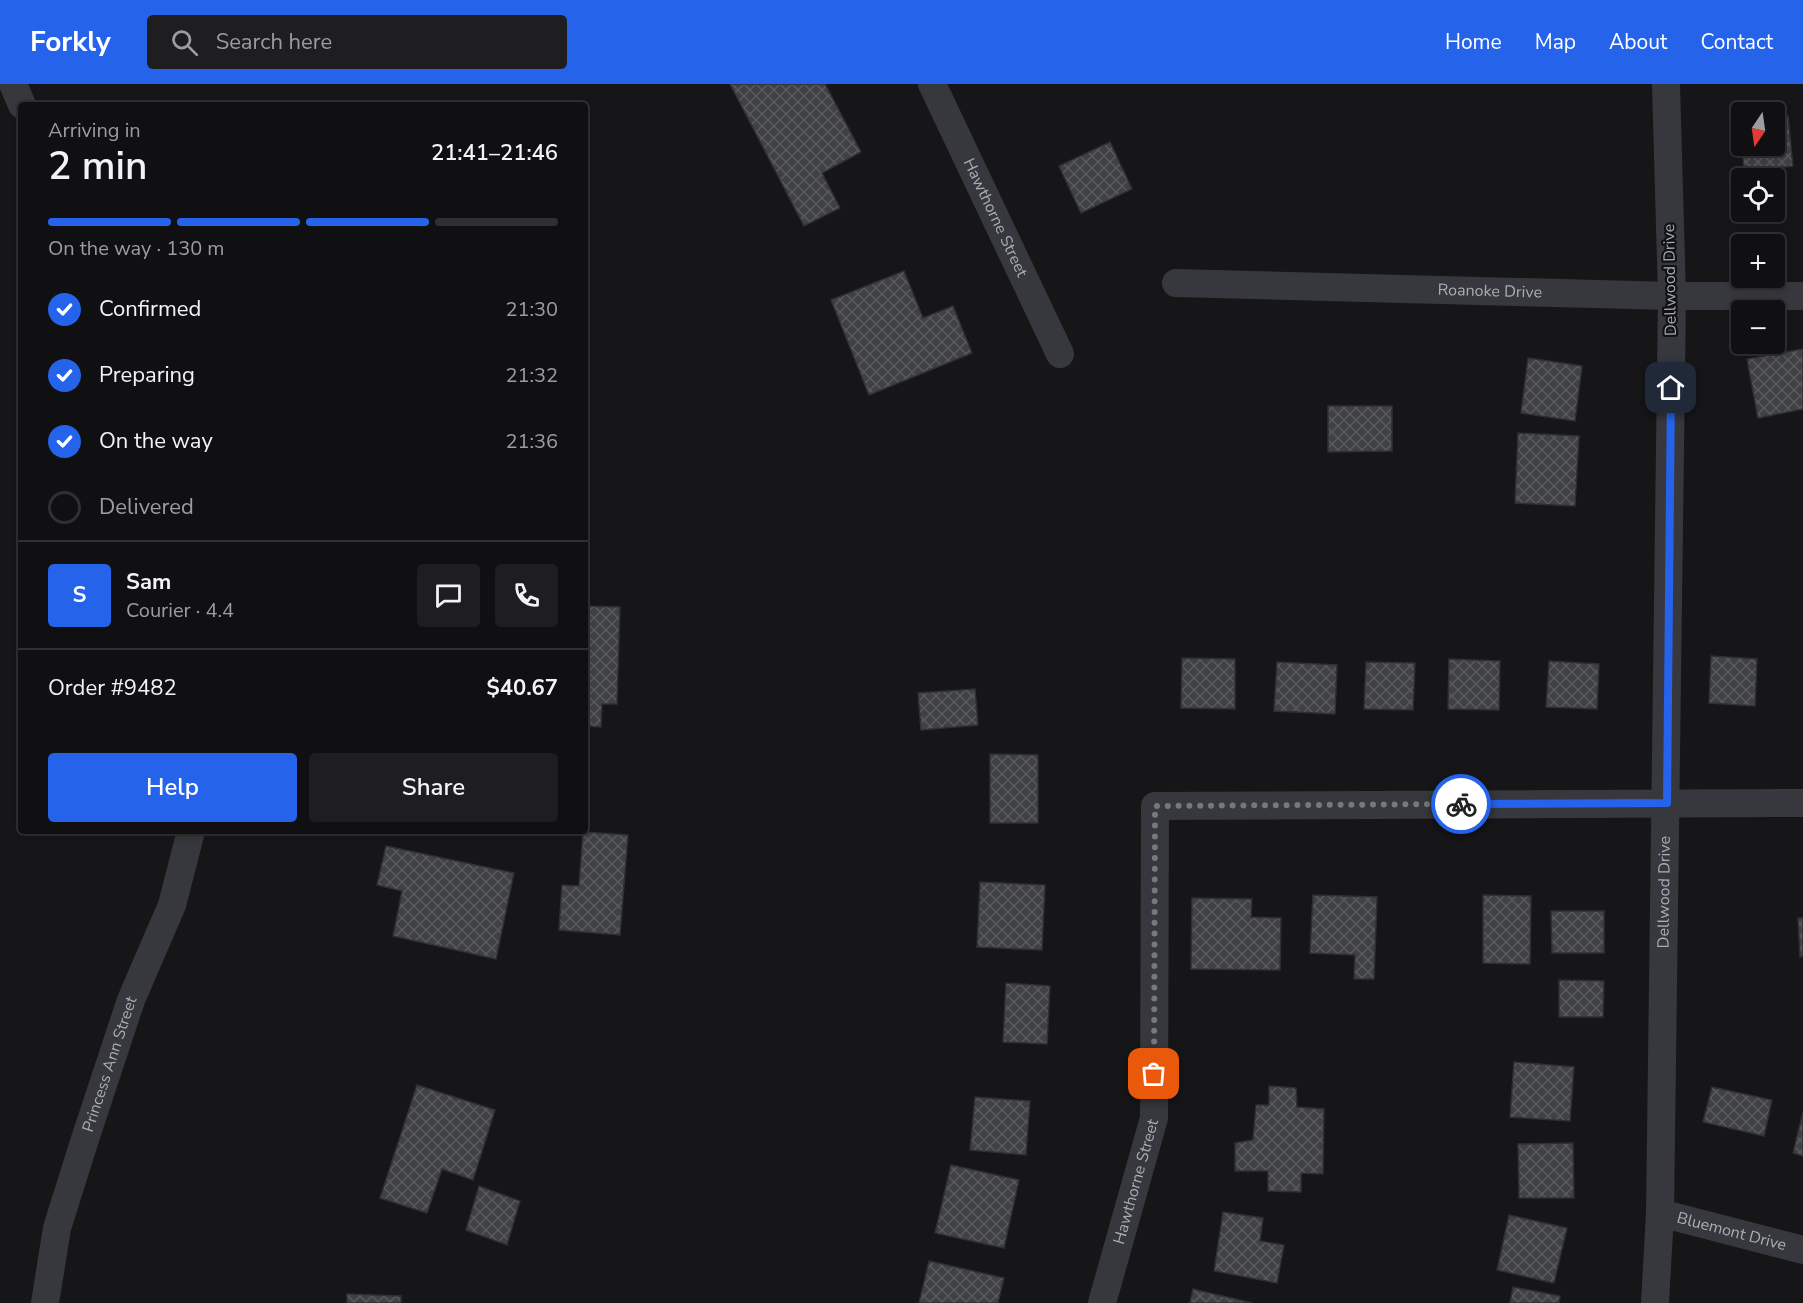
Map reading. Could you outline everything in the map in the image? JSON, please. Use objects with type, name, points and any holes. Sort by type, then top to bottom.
[{"type":"street","points":[[13,84],[21,102]]},
{"type":"street","name":"Hawthorne Street","points":[[932,84],[1060,354]]},
{"type":"street","name":"Dellwood Drive","points":[[1655,1303],[1660,1212],[1667,803],[1672,296],[1666,84]]},
{"type":"street","name":"Roanoke Drive","points":[[1176,283],[1672,296],[1803,296]]},
{"type":"street","points":[[1667,803],[1803,803]]},
{"type":"street","name":"Hawthorne Street","points":[[1102,1303],[1154,1118],[1155,806],[1667,803]]},
{"type":"street","name":"Princess Ann Street","points":[[45,1303],[57,1228],[82,1146],[131,1000],[172,905],[189,834]]},
{"type":"street","name":"Bluemont Drive","points":[[1660,1212],[1803,1250]]},
{"type":"building","points":[[730,84],[825,84],[861,152],[822,173],[840,208],[804,226]]},
{"type":"building","points":[[1785,116],[1788,116],[1793,166],[1744,168],[1743,156],[1785,156]]},
{"type":"building","points":[[1110,142],[1132,189],[1081,213],[1059,166]]},
{"type":"building","points":[[904,271],[923,318],[953,306],[972,353],[869,395],[831,300]]},
{"type":"building","points":[[1803,349],[1803,409],[1758,418],[1747,359]]},
{"type":"building","points":[[1528,358],[1582,366],[1575,421],[1521,413]]},
{"type":"building","points":[[1328,406],[1392,406],[1392,451],[1328,452]]},
{"type":"building","points":[[1518,433],[1579,436],[1575,506],[1515,503]]},
{"type":"building","points":[[588,606],[620,607],[617,704],[602,704],[601,727],[588,726]]},
{"type":"building","points":[[1711,656],[1757,659],[1755,706],[1709,703]]},
{"type":"building","points":[[1182,658],[1235,659],[1235,709],[1181,708]]},
{"type":"building","points":[[1449,659],[1500,661],[1499,710],[1448,709]]},
{"type":"building","points":[[1549,661],[1599,664],[1597,709],[1546,707]]},
{"type":"building","points":[[1277,662],[1337,665],[1335,714],[1274,711]]},
{"type":"building","points":[[1366,662],[1415,663],[1413,710],[1364,709]]},
{"type":"building","points":[[975,689],[978,725],[921,730],[918,693]]},
{"type":"building","points":[[990,754],[1038,755],[1038,823],[990,823]]},
{"type":"building","points":[[583,834],[628,835],[620,935],[559,930],[562,885],[579,886]]},
{"type":"building","points":[[386,846],[514,873],[496,959],[393,936],[402,891],[377,885]]},
{"type":"building","points":[[980,882],[1045,885],[1042,950],[977,947]]},
{"type":"building","points":[[1313,895],[1377,897],[1374,979],[1354,979],[1355,955],[1310,953]]},
{"type":"building","points":[[1483,895],[1531,896],[1530,964],[1483,963]]},
{"type":"building","points":[[1192,898],[1252,899],[1251,917],[1281,918],[1280,970],[1191,969]]},
{"type":"building","points":[[1551,911],[1604,911],[1604,953],[1552,953]]},
{"type":"building","points":[[1798,918],[1803,918],[1803,956],[1800,957]]},
{"type":"building","points":[[1559,980],[1604,981],[1603,1017],[1559,1017]]},
{"type":"building","points":[[1006,983],[1050,986],[1047,1044],[1003,1042]]},
{"type":"building","points":[[1514,1062],[1574,1067],[1570,1121],[1510,1117]]},
{"type":"building","points":[[417,1085],[495,1110],[473,1180],[442,1169],[427,1213],[380,1198]]},
{"type":"building","points":[[1269,1086],[1296,1088],[1297,1107],[1324,1109],[1323,1174],[1301,1173],[1301,1192],[1268,1191],[1268,1171],[1235,1171],[1235,1143],[1253,1140],[1256,1105],[1269,1105]]},
{"type":"building","points":[[1712,1087],[1772,1100],[1764,1136],[1703,1122]]},
{"type":"building","points":[[975,1097],[1030,1101],[1026,1155],[970,1150]]},
{"type":"building","points":[[1803,1112],[1803,1156],[1793,1153]]},
{"type":"building","points":[[1573,1143],[1574,1198],[1519,1198],[1518,1144]]},
{"type":"building","points":[[951,1165],[1019,1180],[1004,1248],[935,1233]]},
{"type":"building","points":[[479,1186],[520,1201],[507,1245],[466,1230]]},
{"type":"building","points":[[1223,1212],[1263,1218],[1260,1241],[1284,1245],[1277,1283],[1214,1271]]},
{"type":"building","points":[[1509,1215],[1567,1228],[1554,1283],[1497,1270]]},
{"type":"building","points":[[929,1261],[1004,1278],[998,1303],[919,1303]]},
{"type":"building","points":[[1513,1287],[1560,1296],[1559,1303],[1510,1303]]},
{"type":"building","points":[[1193,1289],[1252,1303],[1190,1303]]},
{"type":"building","points":[[347,1294],[401,1296],[401,1303],[347,1303]]},
{"type":"way so far","points":[[1154,1074],[1155,806],[1461,804]]},
{"type":"route","points":[[1461,804],[1667,803],[1671,388]]}]
